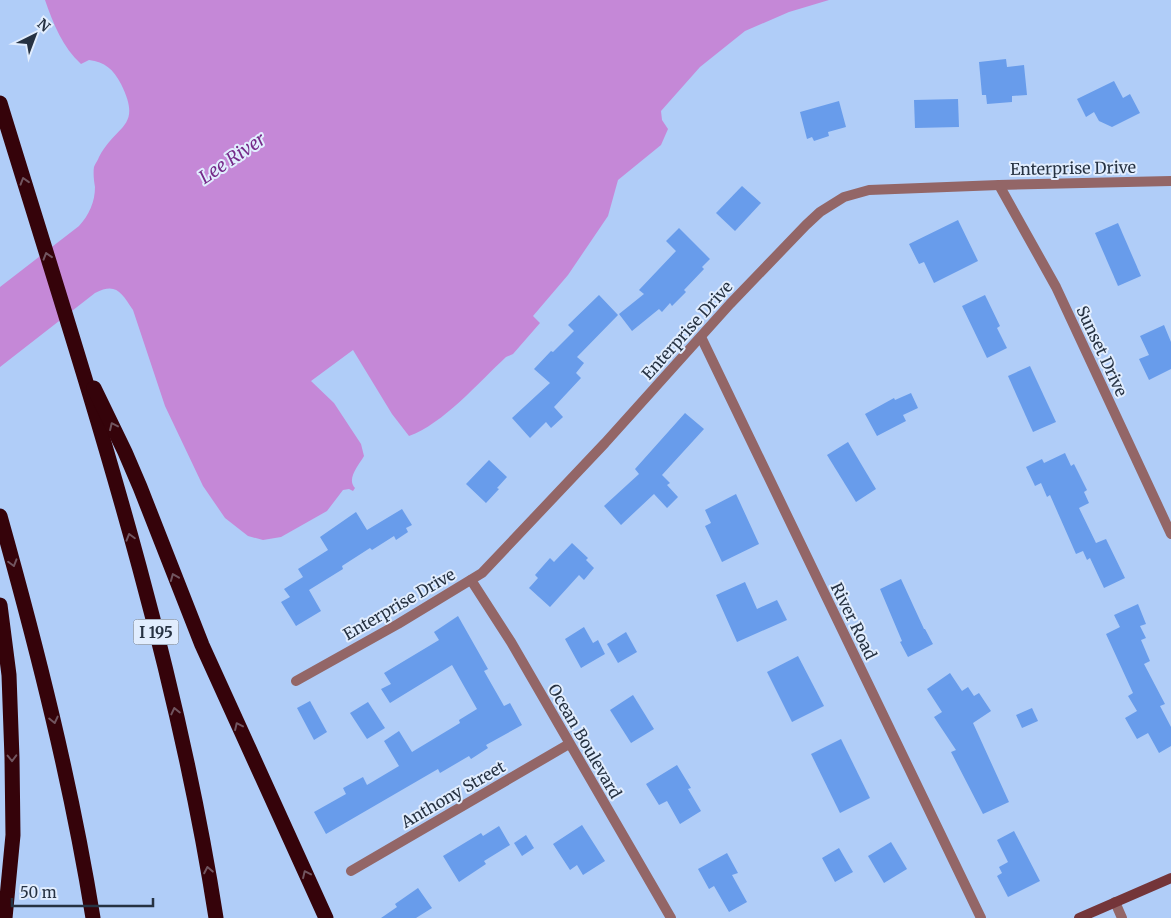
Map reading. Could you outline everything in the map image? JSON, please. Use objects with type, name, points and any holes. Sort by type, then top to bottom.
[{"type":"highway","name":"I 195","points":[[0,103],[132,541],[169,683],[198,817],[216,918]]},
{"type":"highway","points":[[76,352],[125,452],[202,645],[326,918]]},
{"type":"highway","points":[[0,516],[52,709],[80,842],[93,918]]},
{"type":"highway","points":[[0,605],[10,675],[12,758],[13,835],[5,918]]},
{"type":"main road","points":[[1079,918],[1171,878]]},
{"type":"street","name":"Enterprise Drive","points":[[296,681],[398,624],[482,573],[806,224],[820,212],[844,198],[869,190],[999,184],[1171,181]]},
{"type":"street","name":"Sunset Drive","points":[[999,184],[1056,287],[1171,534]]},
{"type":"street","name":"River Road","points":[[700,337],[981,918]]},
{"type":"street","name":"Ocean Boulevard","points":[[471,580],[511,642],[671,918]]},
{"type":"street","name":"Anthony Street","points":[[351,871],[569,744]]},
{"type":"street","points":[[1115,902],[1122,918]]},
{"type":"water","name":"Lee River","points":[[45,0],[829,0],[789,12],[745,31],[700,67],[661,111],[662,120],[668,129],[661,145],[618,180],[608,216],[568,275],[533,316],[540,323],[513,354],[506,357],[435,422],[409,436],[392,414],[353,350],[311,381],[334,403],[361,444],[364,456],[353,476],[352,480],[355,488],[353,491],[349,489],[343,490],[327,511],[281,537],[263,540],[248,536],[225,518],[203,486],[165,406],[133,310],[125,298],[117,291],[108,288],[95,293],[0,367],[0,287],[83,222],[94,198],[94,166],[106,146],[125,125],[128,118],[127,98],[115,74],[112,70],[95,61],[89,60],[81,64],[75,58],[55,26]]},
{"type":"building","points":[[1006,59],[1007,67],[1024,65],[1027,95],[1012,96],[1012,102],[987,104],[986,95],[982,95],[979,62]]},
{"type":"building","points":[[1114,81],[1123,98],[1130,94],[1140,113],[1112,127],[1099,121],[1094,112],[1086,117],[1077,99]]},
{"type":"building","points":[[958,99],[959,127],[915,128],[914,100]]},
{"type":"building","points":[[839,101],[846,127],[828,132],[829,136],[814,141],[812,137],[807,139],[800,112]]},
{"type":"building","points":[[742,186],[761,203],[735,231],[716,213]]},
{"type":"building","points":[[958,220],[978,261],[934,283],[924,262],[919,264],[909,244]]},
{"type":"building","points":[[1118,223],[1141,276],[1118,286],[1095,233]]},
{"type":"building","points":[[679,228],[710,259],[702,267],[704,269],[684,290],[686,292],[672,306],[670,303],[662,312],[659,309],[632,331],[619,314],[644,294],[639,290],[676,251],[666,241]]},
{"type":"building","points":[[599,295],[618,315],[577,357],[584,363],[576,373],[581,378],[554,407],[563,417],[551,428],[546,422],[530,438],[512,418],[550,383],[534,369],[574,331],[568,325]]},
{"type":"building","points":[[985,295],[1000,326],[997,328],[1007,348],[987,358],[962,306]]},
{"type":"building","points":[[1164,325],[1171,342],[1171,369],[1149,380],[1139,359],[1149,355],[1140,336]]},
{"type":"building","points":[[1030,366],[1056,422],[1033,432],[1008,376]]},
{"type":"building","points":[[911,393],[918,408],[903,415],[906,421],[877,436],[865,414],[894,398],[895,400]]},
{"type":"building","points":[[685,413],[704,429],[662,475],[670,483],[667,485],[678,497],[667,508],[654,494],[621,525],[604,506],[639,474],[635,469]]},
{"type":"building","points":[[848,442],[876,489],[856,502],[827,455]]},
{"type":"building","points":[[1065,453],[1071,466],[1074,464],[1087,490],[1084,492],[1089,503],[1079,508],[1096,543],[1106,539],[1125,578],[1104,588],[1090,558],[1087,560],[1083,551],[1076,554],[1050,495],[1047,497],[1041,483],[1035,486],[1026,467],[1042,459],[1044,463]]},
{"type":"building","points":[[489,460],[507,477],[486,503],[466,484]]},
{"type":"building","points":[[736,494],[759,544],[722,562],[705,526],[711,523],[705,510]]},
{"type":"building","points":[[402,509],[412,525],[406,528],[408,532],[396,540],[394,536],[372,550],[370,548],[342,566],[343,569],[309,590],[321,611],[296,626],[281,602],[290,597],[284,589],[303,577],[298,569],[328,550],[320,537],[356,512],[367,530]]},
{"type":"building","points":[[572,543],[588,558],[586,560],[594,568],[584,580],[579,575],[550,607],[529,588],[538,578],[535,575],[550,558],[554,562]]},
{"type":"building","points":[[901,579],[933,644],[908,657],[900,642],[902,641],[880,589]]},
{"type":"building","points":[[745,582],[757,609],[777,600],[787,620],[737,642],[716,595]]},
{"type":"building","points":[[1138,604],[1146,624],[1140,626],[1146,638],[1141,640],[1150,661],[1144,664],[1165,704],[1160,706],[1171,727],[1171,746],[1159,753],[1148,733],[1137,739],[1125,718],[1137,711],[1128,696],[1133,693],[1106,634],[1120,627],[1114,615]]},
{"type":"building","points":[[458,616],[488,669],[484,671],[504,706],[510,703],[522,725],[486,745],[488,748],[471,759],[469,756],[440,773],[438,769],[326,834],[314,812],[346,794],[343,788],[363,777],[367,785],[399,766],[384,741],[399,731],[412,752],[460,723],[459,720],[477,709],[452,665],[390,703],[381,689],[391,684],[384,673],[439,640],[434,632]]},
{"type":"building","points":[[584,627],[593,643],[598,640],[605,654],[581,668],[565,639]]},
{"type":"building","points":[[626,632],[637,652],[618,663],[607,644]]},
{"type":"building","points":[[798,656],[824,706],[792,722],[767,672]]},
{"type":"building","points":[[950,673],[962,691],[968,687],[974,696],[979,693],[991,711],[973,723],[1009,802],[983,814],[951,752],[956,750],[934,717],[942,712],[927,689]]},
{"type":"building","points":[[633,695],[654,729],[631,743],[610,710]]},
{"type":"building","points":[[310,701],[327,732],[314,740],[297,708]]},
{"type":"building","points":[[368,702],[385,728],[367,739],[350,713]]},
{"type":"building","points":[[1032,708],[1038,721],[1022,728],[1016,715]]},
{"type":"building","points":[[841,739],[870,798],[840,813],[811,754]]},
{"type":"building","points":[[677,765],[691,788],[688,789],[701,811],[680,824],[667,801],[659,805],[646,784]]},
{"type":"building","points":[[582,825],[605,861],[583,875],[577,865],[570,870],[553,844]]},
{"type":"building","points":[[499,826],[510,845],[484,861],[486,864],[459,882],[443,856],[481,833],[483,836]]},
{"type":"building","points":[[1014,831],[1040,881],[1008,897],[997,876],[1002,873],[999,867],[1008,862],[997,840]]},
{"type":"building","points":[[526,835],[534,848],[522,856],[514,843]]},
{"type":"building","points":[[891,842],[907,869],[884,883],[868,856]]},
{"type":"building","points":[[839,848],[853,872],[835,882],[822,858]]},
{"type":"building","points":[[727,853],[738,873],[732,875],[747,902],[729,912],[714,886],[709,889],[698,869]]},
{"type":"building","points":[[418,888],[432,908],[416,918],[381,918],[397,907],[395,904]]}]
